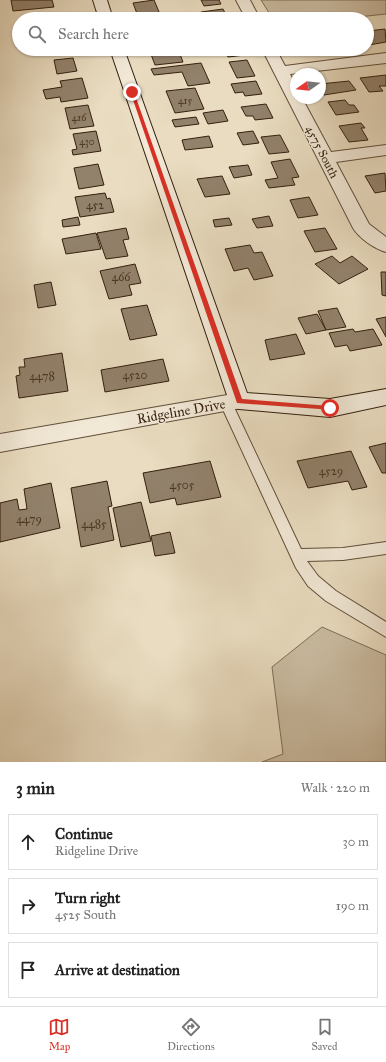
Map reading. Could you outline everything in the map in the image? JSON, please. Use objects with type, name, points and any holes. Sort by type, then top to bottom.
[{"type":"street","points":[[100,0],[104,12]]},
{"type":"street","points":[[243,0],[249,12]]},
{"type":"street","points":[[119,56],[233,402]]},
{"type":"street","name":"4575 South","points":[[272,56],[362,228],[386,246]]},
{"type":"street","points":[[280,71],[386,58]]},
{"type":"street","points":[[326,158],[386,150]]},
{"type":"street","name":"Ridgeline Drive","points":[[0,443],[233,402],[330,408],[386,397]]},
{"type":"lane","points":[[233,402],[301,564],[313,581],[325,591],[386,630]]},
{"type":"lane","points":[[297,555],[343,554],[386,548]]},
{"type":"shaded area","points":[[261,0],[386,0],[386,14],[374,15],[374,12],[269,12]]},
{"type":"shaded area","points":[[322,627],[386,655],[386,762],[262,762],[283,754],[272,667]]},
{"type":"building","points":[[11,0],[52,0],[54,7],[13,11]]},
{"type":"building","points":[[154,0],[159,12],[136,12],[133,3]]},
{"type":"building","points":[[201,0],[219,0],[221,4],[204,6]]},
{"type":"building","points":[[223,9],[224,12],[201,12]]},
{"type":"building","points":[[385,29],[386,42],[374,44],[374,30]]},
{"type":"building","points":[[152,56],[181,56],[183,62],[155,65]]},
{"type":"building","points":[[73,58],[77,71],[57,74],[54,60]]},
{"type":"building","points":[[247,60],[255,76],[237,78],[229,62]]},
{"type":"building","points":[[201,63],[210,83],[188,86],[182,72],[154,75],[151,69]]},
{"type":"building","points":[[386,75],[386,86],[379,86],[383,91],[369,92],[360,78]]},
{"type":"building","points":[[82,78],[88,98],[61,102],[60,97],[46,99],[43,90],[62,87],[60,81]]},
{"type":"building","points":[[256,81],[262,94],[245,96],[243,92],[235,93],[231,84]]},
{"type":"building","points":[[349,81],[356,90],[326,95],[326,83]]},
{"type":"building","points":[[195,88],[204,109],[175,113],[166,91]]},
{"type":"building","points":[[345,100],[349,105],[354,105],[359,112],[336,115],[328,102]]},
{"type":"building","points":[[266,104],[273,118],[255,120],[253,116],[246,116],[241,107]]},
{"type":"building","points":[[88,105],[94,126],[70,129],[65,108]]},
{"type":"building","points":[[223,110],[228,121],[208,124],[203,113]]},
{"type":"building","points":[[196,117],[199,124],[175,127],[172,120]]},
{"type":"building","points":[[361,123],[365,128],[361,128],[368,140],[349,142],[339,126]]},
{"type":"building","points":[[96,131],[101,151],[73,155],[72,150],[77,149],[73,134]]},
{"type":"building","points":[[253,131],[259,143],[243,145],[237,133]]},
{"type":"building","points":[[280,135],[289,152],[269,154],[261,137]]},
{"type":"building","points":[[209,136],[213,147],[185,150],[182,140]]},
{"type":"building","points":[[290,159],[299,177],[292,178],[295,185],[269,188],[265,180],[278,178],[271,162]]},
{"type":"building","points":[[98,164],[104,185],[79,189],[74,168]]},
{"type":"building","points":[[248,165],[252,175],[234,178],[229,167]]},
{"type":"building","points":[[385,173],[386,191],[375,193],[365,176]]},
{"type":"building","points":[[222,176],[230,194],[205,197],[197,179]]},
{"type":"building","points":[[105,193],[107,199],[110,198],[114,212],[80,217],[75,197]]},
{"type":"building","points":[[309,197],[318,215],[298,218],[290,200]]},
{"type":"building","points":[[269,216],[273,226],[257,228],[252,219]]},
{"type":"building","points":[[78,217],[80,225],[63,227],[62,220]]},
{"type":"building","points":[[229,218],[232,225],[215,227],[213,220]]},
{"type":"building","points":[[126,228],[129,239],[123,240],[128,256],[106,259],[97,233]]},
{"type":"building","points":[[325,228],[337,249],[315,252],[304,231]]},
{"type":"building","points":[[96,233],[101,249],[66,254],[62,239]]},
{"type":"building","points":[[250,245],[254,253],[262,252],[273,276],[254,280],[248,268],[234,271],[225,249]]},
{"type":"building","points":[[332,256],[340,263],[352,256],[368,269],[339,284],[315,264]]},
{"type":"building","points":[[135,264],[141,283],[129,285],[132,295],[109,299],[100,271]]},
{"type":"building","points":[[381,272],[386,272],[386,296],[382,295]]},
{"type":"building","points":[[51,282],[56,305],[38,308],[34,285]]},
{"type":"building","points":[[147,305],[157,335],[130,340],[121,309]]},
{"type":"building","points":[[337,308],[346,327],[326,330],[318,311]]},
{"type":"building","points":[[317,314],[326,330],[306,334],[298,318]]},
{"type":"building","points":[[386,317],[386,337],[376,319]]},
{"type":"building","points":[[353,329],[355,332],[373,329],[382,345],[350,351],[347,345],[335,347],[329,333]]},
{"type":"building","points":[[296,334],[305,354],[270,360],[265,340]]},
{"type":"building","points":[[62,353],[68,391],[19,398],[16,376],[20,375],[19,367],[25,367],[24,359]]},
{"type":"building","points":[[163,359],[169,381],[105,392],[101,370]]},
{"type":"building","points":[[386,443],[386,473],[382,473],[369,447]]},
{"type":"building","points":[[351,451],[367,487],[352,490],[348,481],[308,488],[297,461]]},
{"type":"building","points":[[210,461],[221,497],[177,505],[175,498],[150,503],[143,473]]},
{"type":"building","points":[[107,481],[112,506],[108,507],[114,540],[81,547],[71,488]]},
{"type":"building","points":[[51,483],[60,528],[0,542],[0,503],[17,499],[19,510],[27,509],[24,489]]},
{"type":"building","points":[[141,502],[151,541],[121,547],[113,508]]},
{"type":"building","points":[[170,532],[175,553],[155,556],[151,536]]},
{"type":"route","points":[[132,92],[239,401],[330,408]]}]
